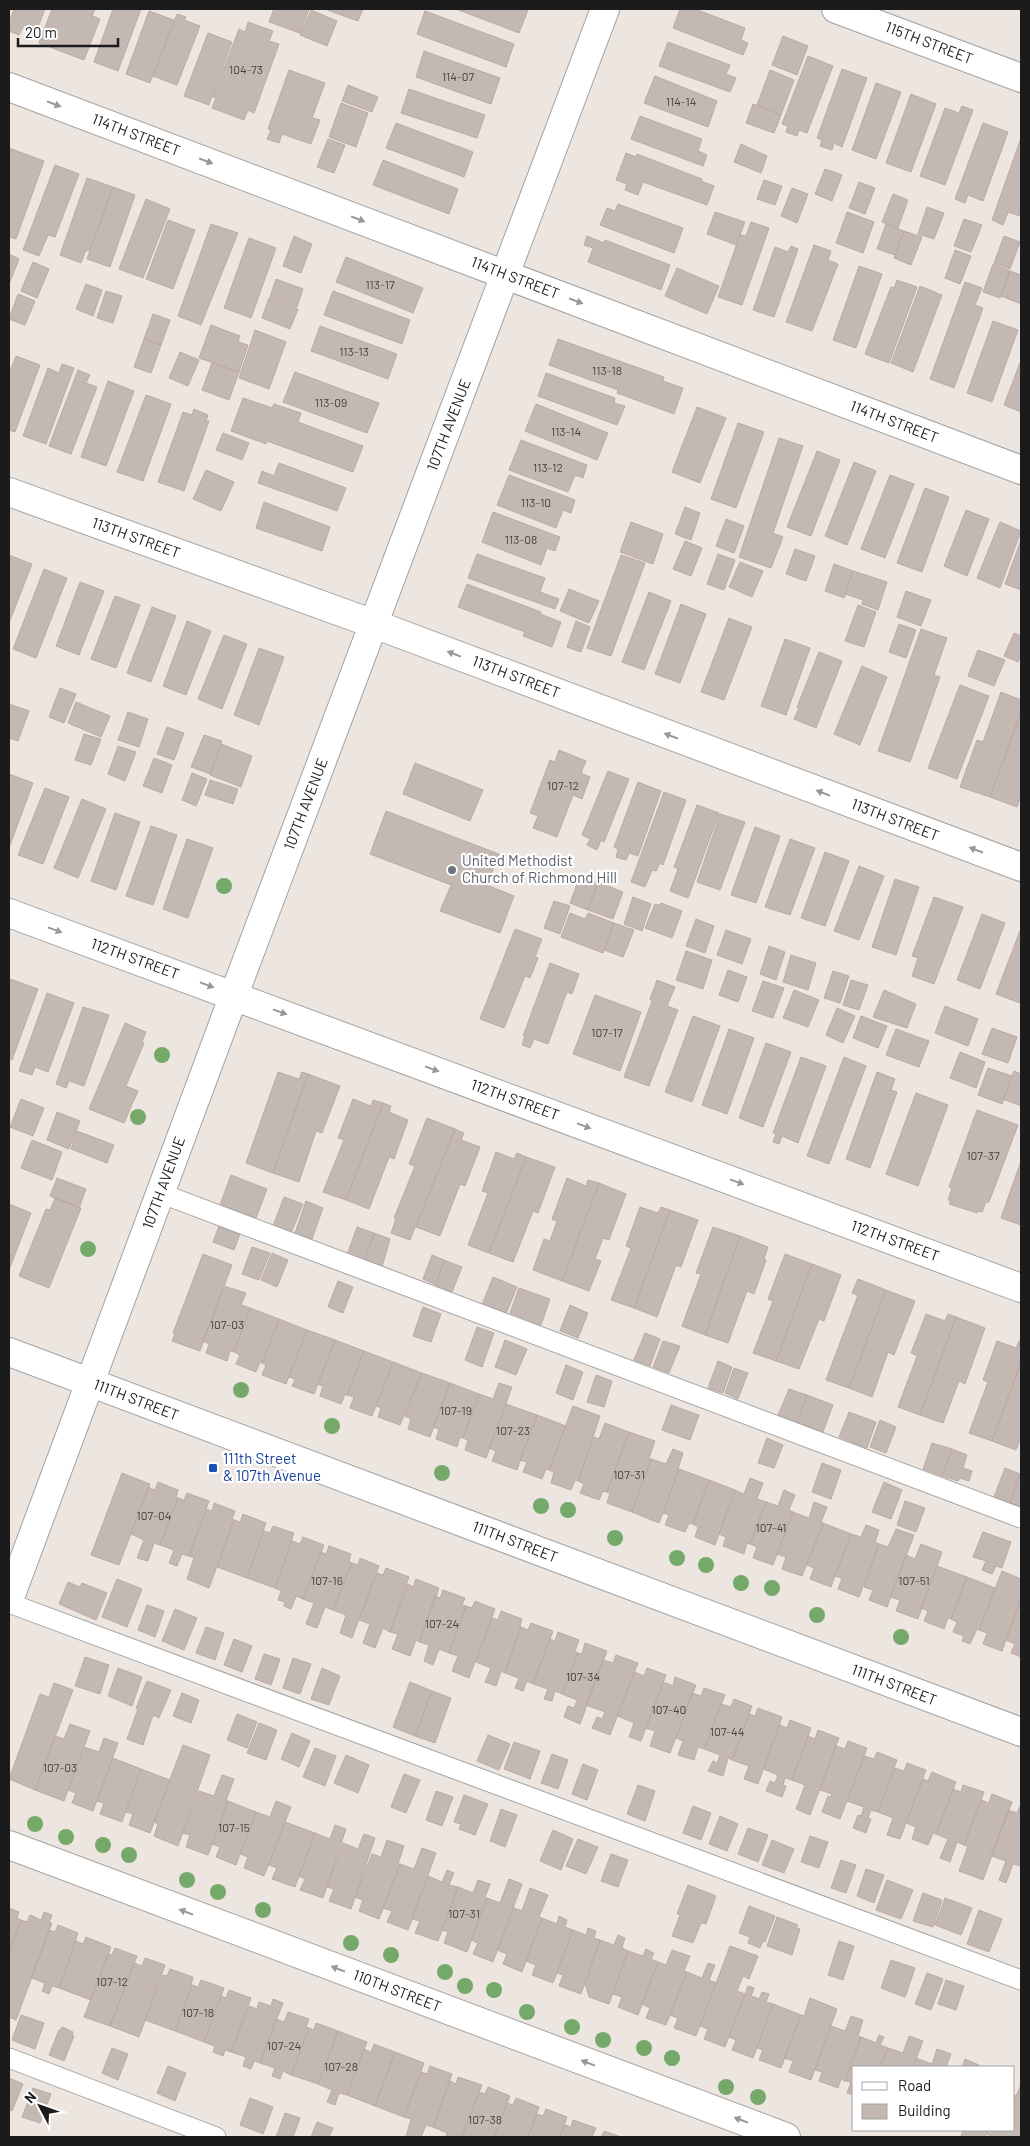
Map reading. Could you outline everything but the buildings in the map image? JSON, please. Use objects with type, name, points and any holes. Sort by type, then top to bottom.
[{"type":"street","name":"107TH AVENUE","points":[[9,1602],[234,995],[606,9]]},
{"type":"street","name":"115TH STREET","points":[[836,9],[1021,78]]},
{"type":"street","name":"114TH STREET","points":[[9,87],[1021,470]]},
{"type":"street","name":"113TH STREET","points":[[9,492],[374,624],[1021,867]]},
{"type":"street","name":"112TH STREET","points":[[9,913],[1021,1288]]},
{"type":"street","name":"111TH STREET","points":[[9,1352],[1021,1732]]},
{"type":"street","name":"110TH STREET","points":[[9,1845],[786,2137]]},
{"type":"lane","points":[[160,1193],[1021,1518]]},
{"type":"lane","points":[[9,1602],[1021,1980]]},
{"type":"lane","points":[[9,2058],[216,2137]]},
{"type":"place","name":"United Methodist Church of Richmond Hill","points":[[452,870]]},
{"type":"place","name":"111th Street & 107th Avenue","points":[[213,1468]]}]
